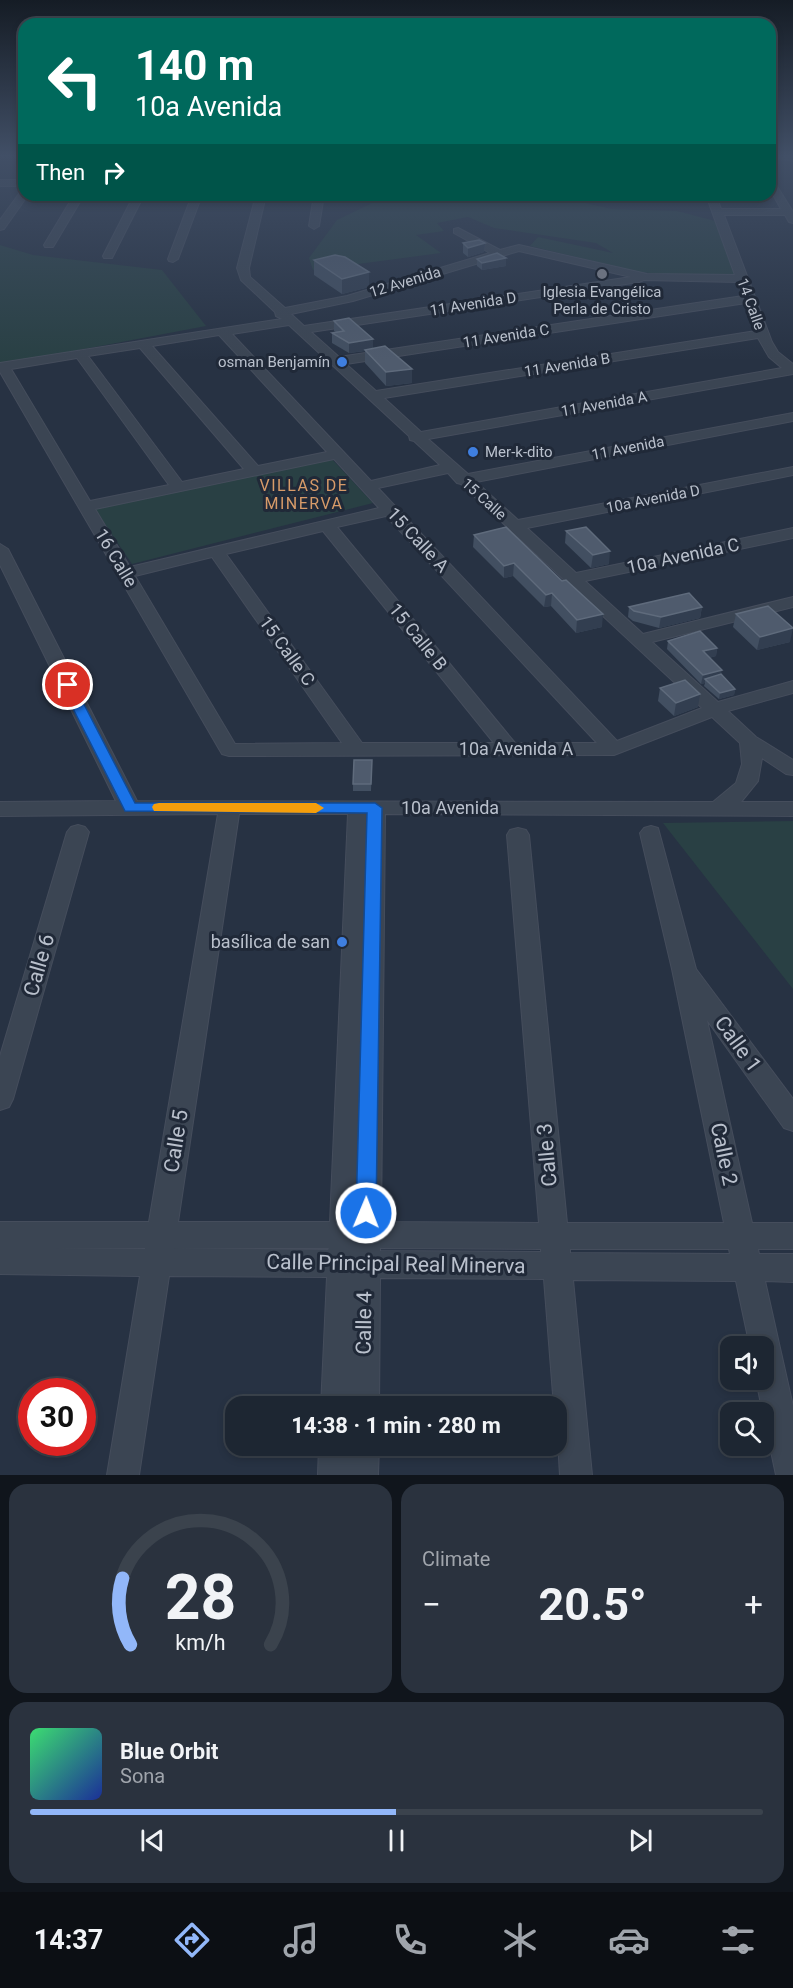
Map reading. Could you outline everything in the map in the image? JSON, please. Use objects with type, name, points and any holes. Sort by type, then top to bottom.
[{"type":"street","points":[[49,245],[62,224]]},
{"type":"street","points":[[108,256],[124,224]]},
{"type":"street","points":[[173,260],[186,224]]},
{"type":"street","name":"15 Calle","points":[[254,224],[243,268],[245,278],[462,480],[749,741],[793,769]]},
{"type":"street","name":"14 Calle","points":[[721,224],[762,334],[773,354],[793,370]]},
{"type":"street","points":[[458,231],[499,254]]},
{"type":"street","name":"12 Avenida","points":[[290,321],[350,299],[519,248],[647,277],[742,279]]},
{"type":"street","name":"11 Avenida D","points":[[290,321],[647,277]]},
{"type":"street","name":"11 Avenida C","points":[[334,362],[749,299]]},
{"type":"street","points":[[178,487],[80,354],[290,321]]},
{"type":"street","name":"15 Calle A","points":[[222,331],[615,749]]},
{"type":"street","name":"11 Avenida B","points":[[371,396],[762,334]]},
{"type":"street","points":[[143,344],[254,471]]},
{"type":"street","name":"16 Calle","points":[[80,354],[3,366],[229,750]]},
{"type":"street","name":"11 Avenida A","points":[[416,437],[793,370]]},
{"type":"street","name":"11 Avenida","points":[[462,480],[793,417]]},
{"type":"street","points":[[86,507],[337,454]]},
{"type":"street","points":[[367,486],[449,468]]},
{"type":"street","name":"10a Avenida D","points":[[514,526],[793,471]]},
{"type":"street","points":[[125,573],[390,510]]},
{"type":"street","name":"15 Calle B","points":[[327,525],[510,749]]},
{"type":"street","name":"10a Avenida C","points":[[572,579],[793,533]]},
{"type":"street","points":[[0,549],[8,583],[130,808]]},
{"type":"street","name":"15 Calle C","points":[[216,552],[357,750]]},
{"type":"street","points":[[638,640],[793,602]]},
{"type":"street","name":"10a Avenida A","points":[[229,750],[615,749],[734,702],[793,687]]},
{"type":"street","points":[[718,808],[738,795],[750,778],[754,760],[749,741]]},
{"type":"street","name":"10a Avenida","points":[[2,806],[793,809]]},
{"type":"street","name":"Calle 5","points":[[123,1475],[230,807]]},
{"type":"street","name":"Calle 4","points":[[338,1396],[354,1264],[367,808]]},
{"type":"street","name":"Calle 6","points":[[0,1099],[78,832]]},
{"type":"street","name":"Calle 2","points":[[651,834],[684,969],[792,1475]]},
{"type":"street","name":"Calle 3","points":[[518,835],[559,1266],[576,1475]]},
{"type":"street","name":"Calle 1","points":[[684,969],[793,1120]]},
{"type":"street","name":"Calle Principal Real Minerva","points":[[0,1235],[354,1264],[793,1268]]},
{"type":"street","name":"Calle Principal Real Minerva","points":[[0,1261],[355,1235],[793,1236]]},
{"type":"street","name":"Calle 4","points":[[354,1264],[362,1396]]},
{"type":"street","points":[[334,1475],[335,1456]]},
{"type":"street","points":[[362,1475],[363,1456]]},
{"type":"green space","points":[[334,224],[438,224],[444,231],[416,235],[441,253],[313,270],[309,258]]},
{"type":"green space","points":[[484,224],[720,224],[737,276],[722,279],[638,272],[530,246],[538,237],[613,253],[596,243],[494,228]]},
{"type":"green space","points":[[0,245],[33,255],[162,270],[206,326],[0,365]]},
{"type":"green space","points":[[329,456],[373,503],[132,564],[94,508]]},
{"type":"green space","points":[[793,821],[793,989],[663,823]]},
{"type":"building","points":[[479,240],[485,243],[468,248],[463,243]]},
{"type":"building","points":[[497,253],[506,258],[482,263],[477,259]]},
{"type":"building","points":[[335,255],[345,257],[369,272],[342,279],[314,260]]},
{"type":"building","points":[[349,318],[373,339],[349,343],[332,333],[344,331],[334,321]]},
{"type":"building","points":[[385,346],[412,369],[386,372],[365,350]]},
{"type":"building","points":[[506,527],[562,581],[566,580],[603,614],[577,620],[552,593],[546,595],[514,563],[504,566],[474,535]]},
{"type":"building","points":[[586,527],[610,551],[593,555],[566,531]]},
{"type":"building","points":[[689,593],[702,607],[661,617],[634,611],[629,607]]},
{"type":"building","points":[[768,606],[793,628],[760,637],[736,614]]},
{"type":"building","points":[[700,631],[717,648],[703,651],[722,670],[703,675],[668,641]]},
{"type":"building","points":[[721,674],[735,689],[720,693],[705,679]]},
{"type":"building","points":[[685,680],[700,694],[676,703],[660,688]]},
{"type":"building","points":[[354,760],[372,760],[371,784],[353,784]]},
{"type":"slow traffic","points":[[159,807],[316,808]]},
{"type":"place","name":"Iglesia Evangélica Perla de Cristo","points":[[602,274]]},
{"type":"place","name":"osman Benjamín","points":[[342,362]]},
{"type":"place","name":"Mer-k-dito","points":[[473,452]]},
{"type":"place","name":"basílica de san","points":[[342,942]]},
{"type":"district","name":"VILLAS DE MINERVA","points":[[304,494]]},
{"type":"route","points":[[68,685],[130,808],[375,808],[366,1213]]}]
